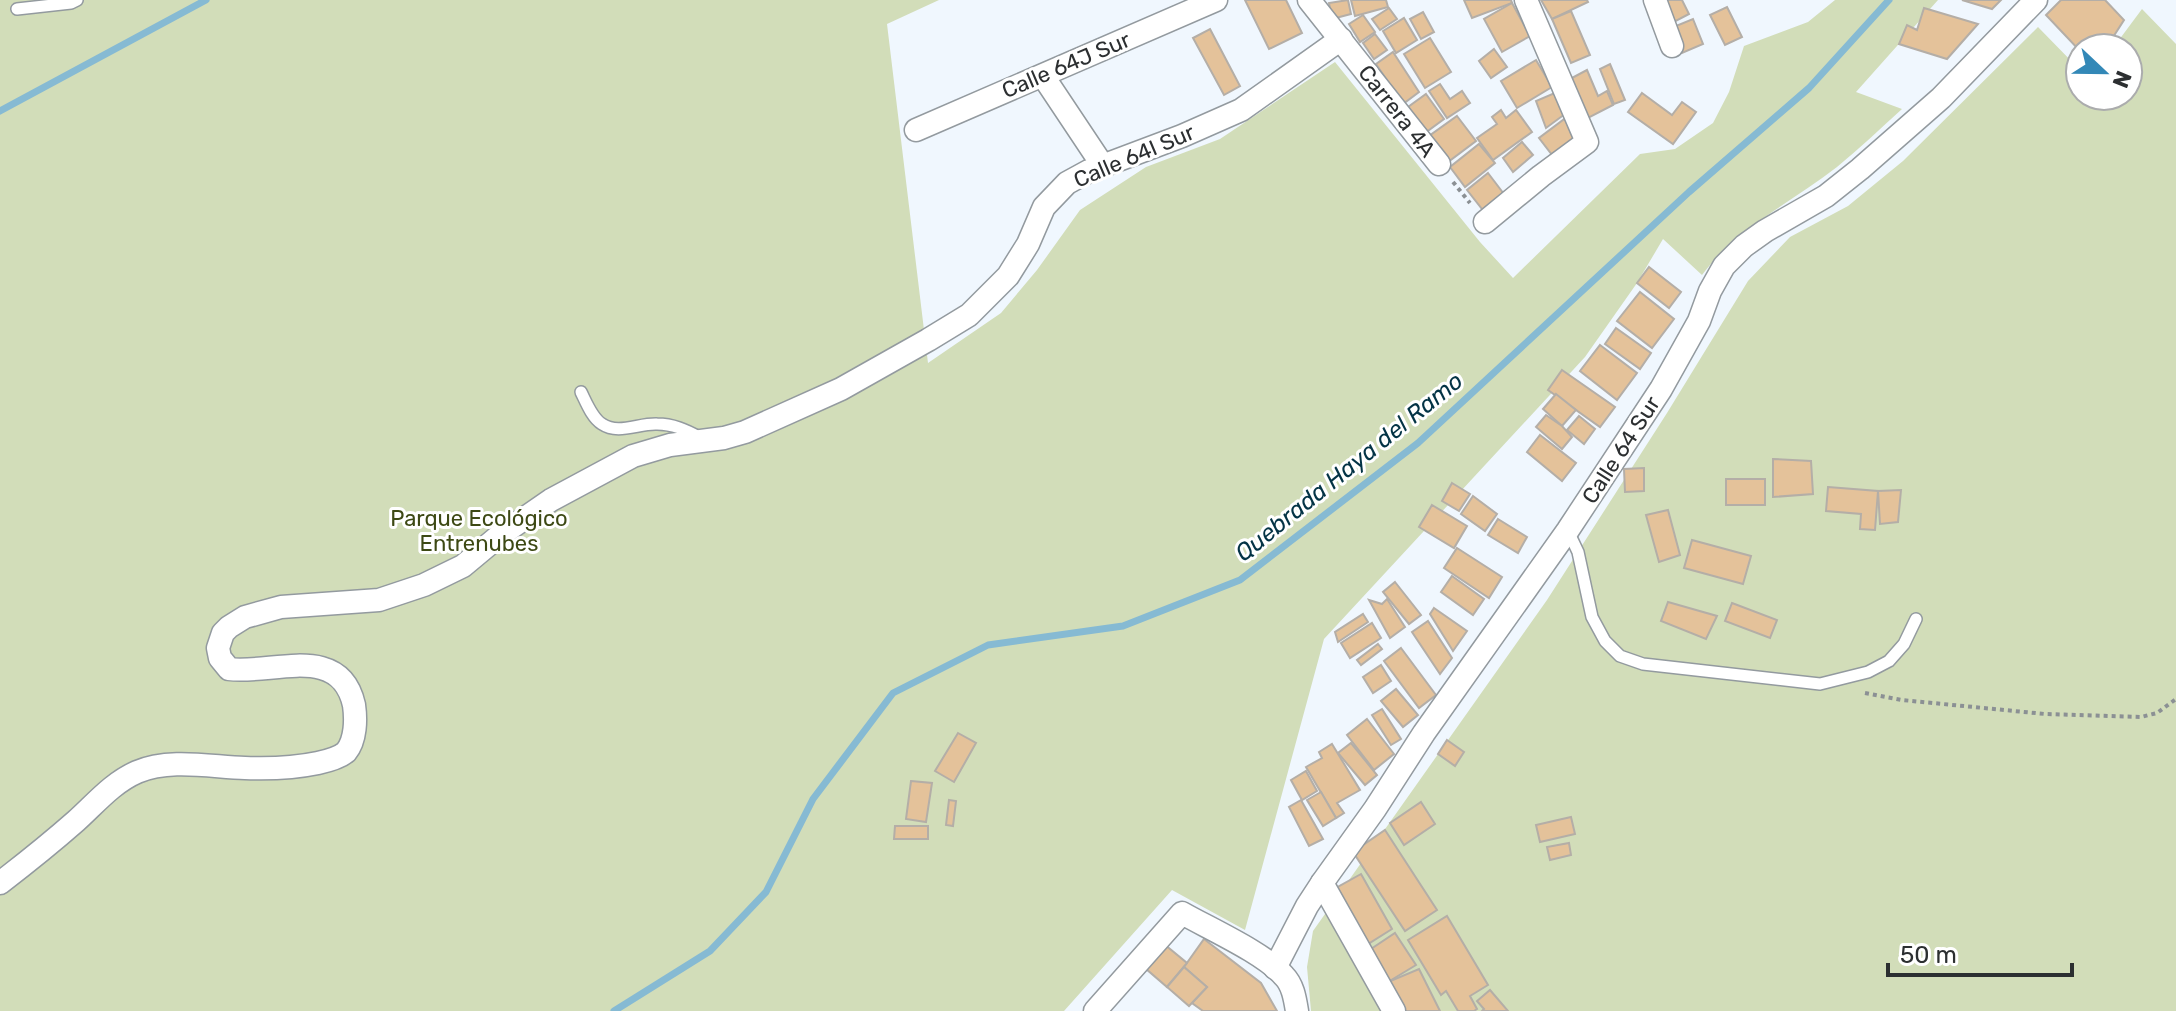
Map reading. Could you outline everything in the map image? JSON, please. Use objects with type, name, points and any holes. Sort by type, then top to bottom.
[{"type":"street","name":"Calle 64J Sur","points":[[916,130],[1216,0]]},
{"type":"street","name":"Carrera 4A","points":[[1309,0],[1439,164]]},
{"type":"street","points":[[1485,222],[1587,142],[1526,0]]},
{"type":"street","points":[[1655,0],[1672,46]]},
{"type":"street","name":"Calle 64 Sur","points":[[1275,968],[1322,883],[1568,530],[1661,389],[1699,321],[1710,291],[1724,266],[1765,231],[1826,196],[1860,169],[1941,98],[2036,0]]},
{"type":"street","name":"Calle 64I Sur","points":[[0,883],[102,795],[136,772],[179,765],[282,769],[329,761],[345,752],[353,738],[355,716],[353,702],[338,674],[296,665],[254,667],[244,671],[229,669],[220,658],[218,648],[223,633],[229,627],[245,617],[281,607],[379,600],[424,585],[463,566],[499,536],[551,500],[633,456],[670,445],[745,432],[841,389],[969,315],[1008,276],[1028,244],[1044,207],[1067,183],[1241,110],[1341,39]]},
{"type":"street","points":[[1043,76],[1103,166]]},
{"type":"street","points":[[1322,883],[1394,1011]]},
{"type":"street","points":[[1095,1011],[1182,913],[1275,968],[1286,978],[1297,1009]]},
{"type":"lane","points":[[17,9],[77,0]]},
{"type":"lane","points":[[581,392],[598,421],[604,425],[615,429],[658,424],[684,429],[704,439]]},
{"type":"lane","points":[[1568,530],[1578,552],[1592,617],[1605,641],[1620,656],[1643,664],[1820,684],[1868,672],[1889,661],[1904,644],[1916,619]]},
{"type":"path","name":"Carrera 4A","points":[[1439,164],[1485,222]]},
{"type":"path","points":[[1861,692],[1902,700],[2029,713],[2141,717],[2157,713],[2176,699]]},
{"type":"green space","name":"Parque Ecológico Entrenubes","points":[[0,0],[939,0],[887,24],[928,363],[1001,313],[1080,210],[1146,167],[1220,139],[1335,62],[1480,242],[1513,278],[1640,154],[1675,149],[1713,123],[1729,92],[1744,46],[1808,22],[1835,0],[1938,0],[1856,92],[1902,109],[1837,167],[1748,229],[1702,275],[1663,239],[1637,283],[1585,357],[1324,639],[1245,930],[1172,890],[1064,1011],[0,1011]]},
{"type":"green space","points":[[2142,9],[2176,44],[2176,1011],[1311,1011],[1307,967],[1313,931],[1547,600],[1748,281],[1790,237],[1848,206],[1903,161],[2038,27],[2064,54],[2064,112],[2144,112],[2144,32],[2125,32]]},
{"type":"building","points":[[1245,0],[1286,0],[1302,33],[1269,49]]},
{"type":"building","points":[[1348,0],[1351,14],[1332,19],[1329,3]]},
{"type":"building","points":[[1351,0],[1386,0],[1388,7],[1355,16]]},
{"type":"building","points":[[1464,0],[1511,0],[1512,3],[1472,18]]},
{"type":"building","points":[[1541,0],[1587,0],[1588,2],[1552,19]]},
{"type":"building","points":[[1661,0],[1682,0],[1689,14],[1672,23]]},
{"type":"building","points":[[1962,0],[2001,0],[1992,9]]},
{"type":"building","points":[[2061,0],[2105,0],[2124,20],[2116,32],[2064,34],[2046,15]]},
{"type":"building","points":[[1512,3],[1530,36],[1502,52],[1484,19]]},
{"type":"building","points":[[1727,7],[1742,37],[1725,45],[1710,15]]},
{"type":"building","points":[[1389,8],[1397,19],[1380,30],[1372,19]]},
{"type":"building","points":[[1924,8],[1978,24],[1947,59],[1899,44],[1907,25],[1917,30]]},
{"type":"building","points":[[1571,11],[1590,55],[1571,63],[1552,19]]},
{"type":"building","points":[[1423,12],[1434,32],[1421,39],[1410,19]]},
{"type":"building","points":[[1363,15],[1375,32],[1360,42],[1349,24]]},
{"type":"building","points":[[1404,18],[1417,40],[1396,53],[1383,31]]},
{"type":"building","points":[[1693,19],[1703,44],[1682,53],[1671,28]]},
{"type":"building","points":[[1210,29],[1240,86],[1224,95],[1193,38]]},
{"type":"building","points":[[1375,34],[1387,50],[1374,59],[1363,43]]},
{"type":"building","points":[[1430,38],[1451,72],[1425,88],[1404,54]]},
{"type":"building","points":[[1494,49],[1507,67],[1491,78],[1479,61]]},
{"type":"building","points":[[1393,52],[1419,92],[1403,104],[1376,64]]},
{"type":"building","points":[[1536,60],[1552,87],[1517,108],[1501,81]]},
{"type":"building","points":[[1610,64],[1625,100],[1614,104],[1600,69]]},
{"type":"building","points":[[1587,70],[1598,96],[1607,91],[1613,105],[1588,118],[1570,79]]},
{"type":"building","points":[[1440,84],[1450,99],[1462,91],[1470,103],[1447,118],[1429,91]]},
{"type":"building","points":[[1557,92],[1565,114],[1546,128],[1536,101]]},
{"type":"building","points":[[1642,93],[1672,115],[1682,102],[1696,112],[1673,144],[1628,112]]},
{"type":"building","points":[[1426,94],[1444,119],[1425,133],[1408,107]]},
{"type":"building","points":[[1501,110],[1506,118],[1516,110],[1532,132],[1493,160],[1477,138],[1497,124],[1492,117]]},
{"type":"building","points":[[1457,116],[1476,141],[1448,162],[1429,136]]},
{"type":"building","points":[[1567,117],[1584,139],[1556,160],[1539,138]]},
{"type":"building","points":[[1522,142],[1533,155],[1513,172],[1503,158]]},
{"type":"building","points":[[1479,144],[1495,163],[1465,187],[1450,167]]},
{"type":"building","points":[[1488,173],[1507,198],[1486,214],[1467,190]]},
{"type":"building","points":[[1649,267],[1681,292],[1669,308],[1637,283]]},
{"type":"building","points":[[1640,292],[1674,319],[1652,348],[1617,321]]},
{"type":"building","points":[[1616,328],[1651,353],[1640,369],[1605,344]]},
{"type":"building","points":[[1600,345],[1637,373],[1617,400],[1580,371]]},
{"type":"building","points":[[1562,370],[1615,407],[1600,427],[1548,390]]},
{"type":"building","points":[[1556,394],[1576,410],[1562,426],[1543,409]]},
{"type":"building","points":[[1546,415],[1572,437],[1562,449],[1536,427]]},
{"type":"building","points":[[1579,416],[1595,429],[1584,444],[1567,430]]},
{"type":"building","points":[[1540,435],[1576,463],[1562,481],[1527,452]]},
{"type":"building","points":[[1773,459],[1811,461],[1813,494],[1773,497]]},
{"type":"building","points":[[1644,468],[1644,491],[1625,492],[1624,469]]},
{"type":"building","points":[[1726,479],[1765,479],[1765,505],[1726,505]]},
{"type":"building","points":[[1452,483],[1470,494],[1459,511],[1442,501]]},
{"type":"building","points":[[1828,487],[1878,491],[1875,530],[1860,529],[1861,514],[1826,511]]},
{"type":"building","points":[[1901,490],[1898,522],[1880,524],[1878,491]]},
{"type":"building","points":[[1473,496],[1497,514],[1485,531],[1461,514]]},
{"type":"building","points":[[1432,505],[1467,526],[1454,548],[1419,527]]},
{"type":"building","points":[[1668,510],[1680,555],[1659,562],[1646,515]]},
{"type":"building","points":[[1498,519],[1527,537],[1518,553],[1488,535]]},
{"type":"building","points":[[1692,540],[1751,556],[1743,584],[1684,568]]},
{"type":"building","points":[[1457,548],[1502,577],[1489,598],[1444,568]]},
{"type":"building","points":[[1452,576],[1484,599],[1473,615],[1441,592]]},
{"type":"building","points":[[1395,582],[1421,615],[1409,624],[1383,592]]},
{"type":"building","points":[[1387,599],[1405,627],[1390,638],[1369,600],[1382,604]]},
{"type":"building","points":[[1668,602],[1717,616],[1706,639],[1661,621]]},
{"type":"building","points":[[1732,603],[1777,620],[1770,638],[1725,621]]},
{"type":"building","points":[[1434,608],[1467,631],[1453,651],[1430,614]]},
{"type":"building","points":[[1363,614],[1368,622],[1338,642],[1335,632]]},
{"type":"building","points":[[1428,621],[1452,658],[1440,674],[1412,632]]},
{"type":"building","points":[[1372,623],[1381,638],[1350,658],[1341,643]]},
{"type":"building","points":[[1378,644],[1382,649],[1361,665],[1357,660]]},
{"type":"building","points":[[1401,648],[1436,695],[1419,708],[1384,661]]},
{"type":"building","points":[[1381,665],[1391,681],[1373,693],[1363,677]]},
{"type":"building","points":[[1396,689],[1418,715],[1403,727],[1381,701]]},
{"type":"building","points":[[1382,709],[1401,739],[1391,745],[1372,715]]},
{"type":"building","points":[[1367,719],[1394,754],[1374,770],[1347,735]]},
{"type":"building","points":[[958,733],[976,743],[954,782],[935,771]]},
{"type":"building","points":[[1447,740],[1464,752],[1455,766],[1438,754]]},
{"type":"building","points":[[1351,743],[1377,775],[1365,785],[1338,753]]},
{"type":"building","points":[[1332,744],[1360,790],[1337,803],[1344,813],[1336,818],[1306,767],[1322,758],[1319,752]]},
{"type":"building","points":[[1306,771],[1317,791],[1302,800],[1291,780]]},
{"type":"building","points":[[911,781],[932,783],[926,822],[906,819]]},
{"type":"building","points":[[1321,792],[1336,818],[1323,826],[1307,800]]},
{"type":"building","points":[[949,800],[956,801],[953,826],[946,825]]},
{"type":"building","points":[[1301,800],[1323,839],[1309,846],[1289,807]]},
{"type":"building","points":[[1421,802],[1435,824],[1404,845],[1390,823]]},
{"type":"building","points":[[1571,817],[1575,834],[1540,842],[1536,825]]},
{"type":"building","points":[[895,826],[928,826],[928,839],[894,839]]},
{"type":"building","points":[[1385,830],[1437,910],[1405,931],[1353,852]]},
{"type":"building","points":[[1569,843],[1571,855],[1550,860],[1547,847]]},
{"type":"building","points":[[1361,874],[1392,929],[1368,944],[1336,888]]},
{"type":"building","points":[[1447,916],[1488,985],[1470,996],[1477,1009],[1474,1011],[1458,1011],[1446,991],[1441,995],[1408,940]]},
{"type":"building","points":[[1395,933],[1416,965],[1388,982],[1368,951]]},
{"type":"building","points":[[1204,939],[1261,983],[1277,1011],[1203,1011],[1192,1003],[1207,987],[1184,967]]},
{"type":"building","points":[[1164,944],[1187,963],[1167,987],[1145,968]]},
{"type":"building","points":[[1184,967],[1207,987],[1189,1006],[1167,987]]},
{"type":"building","points":[[1419,969],[1440,1011],[1402,1011],[1388,982]]},
{"type":"building","points":[[1490,990],[1508,1011],[1482,1011],[1484,1009],[1477,1001]]},
{"type":"waterway","points":[[0,111],[206,0]]},
{"type":"waterway","name":"Quebrada Haya del Ramo","points":[[614,1011],[710,951],[766,892],[813,799],[893,693],[988,645],[1123,626],[1240,580],[1418,443],[1689,192],[1809,88],[1889,0]]}]
